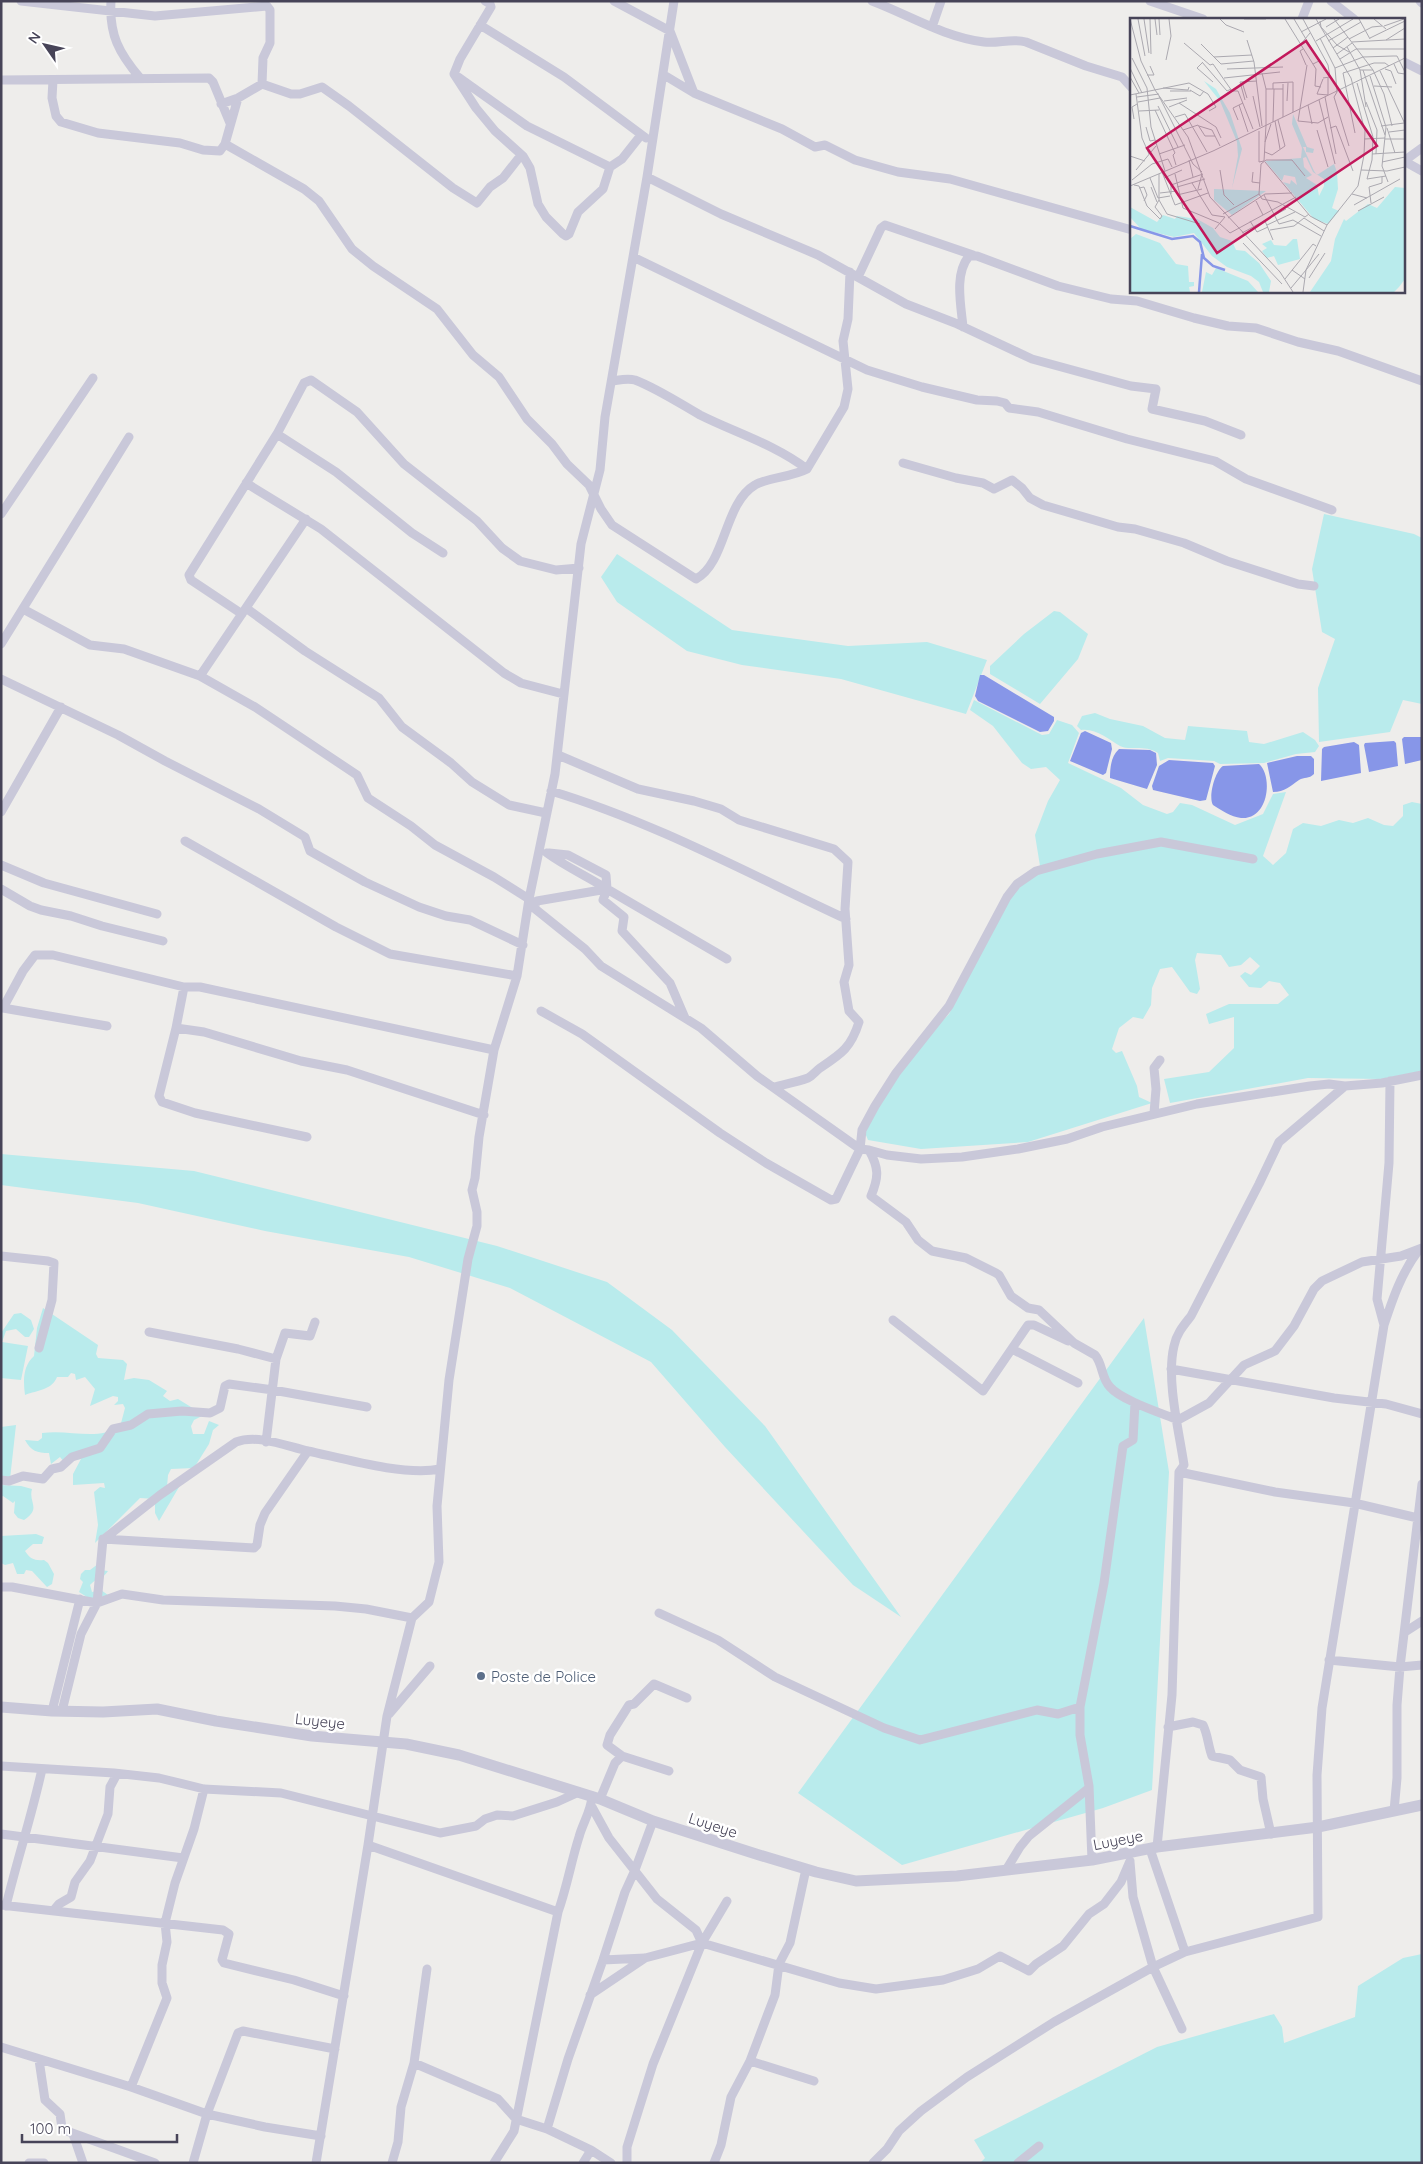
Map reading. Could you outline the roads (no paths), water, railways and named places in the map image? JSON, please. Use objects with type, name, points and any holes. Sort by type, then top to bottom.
[{"type":"street","points":[[21,1],[111,6],[155,16],[267,6],[270,10],[270,43],[263,58],[262,84]]},
{"type":"street","points":[[485,1],[490,4],[490,7],[454,72],[464,91],[489,124],[523,156],[530,168],[538,204],[546,217],[566,236],[578,212],[604,189],[610,167],[622,159],[641,135]]},
{"type":"street","points":[[614,1],[670,31],[694,93]]},
{"type":"street","points":[[316,2163],[387,1716],[412,1618],[429,1602],[439,1562],[437,1506],[440,1469],[455,1337],[468,1259],[477,1226],[477,1212],[472,1190],[475,1178],[478,1137],[484,1115],[494,1050],[517,976],[529,899],[558,755],[563,694],[581,544],[593,491],[600,470],[605,417],[648,177],[674,1]]},
{"type":"street","points":[[872,1],[932,27],[984,42],[999,43],[1017,40],[1026,42],[1086,66],[1122,77],[1130,86]]},
{"type":"street","points":[[932,27],[941,1]]},
{"type":"street","points":[[1150,1],[1200,18]]},
{"type":"street","points":[[1302,18],[1309,1]]},
{"type":"street","points":[[1330,1],[1353,18]]},
{"type":"street","points":[[111,6],[111,26],[117,46],[140,78]]},
{"type":"street","points":[[480,26],[564,77],[653,142]]},
{"type":"street","points":[[1406,63],[1422,71]]},
{"type":"street","points":[[664,75],[694,93],[788,132],[816,147],[824,145],[855,160],[898,172],[950,179],[1130,229]]},
{"type":"street","points":[[458,77],[528,126],[610,167]]},
{"type":"street","points":[[1,80],[209,78],[214,82],[230,123]]},
{"type":"street","points":[[53,80],[52,98],[56,116],[61,122],[98,133],[180,143],[203,150],[220,152],[225,144],[238,98]]},
{"type":"street","points":[[221,104],[238,98],[262,84],[291,94],[300,94],[322,87],[453,188],[477,204],[490,187],[503,178],[518,159],[523,156]]},
{"type":"street","points":[[225,144],[304,189],[319,201],[352,249],[373,266],[437,309],[473,355],[499,377],[527,419],[552,444],[567,464],[585,480],[612,525],[696,579],[702,575],[710,564],[735,508],[745,493],[755,484],[797,474],[807,469],[844,407],[848,389],[843,341],[848,318],[850,272]]},
{"type":"street","points":[[1406,160],[1422,148]]},
{"type":"street","points":[[1406,162],[1422,171]]},
{"type":"street","points":[[648,177],[696,203],[813,253],[898,300],[1032,358],[1131,386],[1156,389],[1152,409],[1205,421],[1241,435]]},
{"type":"street","points":[[858,277],[881,228],[885,225],[1058,286],[1110,299],[1137,301],[1228,326],[1256,328],[1298,342],[1338,351],[1422,381]]},
{"type":"street","points":[[963,327],[960,281],[964,262],[969,256],[973,255]]},
{"type":"street","points":[[633,257],[867,370],[922,387],[977,400],[1005,403],[1009,408],[1038,412],[1127,439],[1215,461],[1246,479],[1332,510]]},
{"type":"street","points":[[1,514],[93,378]]},
{"type":"street","points":[[546,813],[509,805],[472,782],[451,763],[402,727],[379,698],[244,611],[191,580],[189,575],[277,434],[304,383],[311,380],[357,412],[404,464],[477,521],[502,548],[520,561],[556,570],[579,568]]},
{"type":"street","points":[[612,381],[635,380],[666,394],[702,415],[790,456],[807,469]]},
{"type":"street","points":[[277,434],[336,472],[412,533],[443,553]]},
{"type":"street","points":[[1,644],[128,437]]},
{"type":"street","points":[[903,463],[956,478],[983,483],[994,489],[1012,480],[1030,498],[1043,505],[1118,527],[1134,529],[1184,543],[1227,561],[1298,584],[1314,586]]},
{"type":"street","points":[[246,483],[306,519],[421,606],[457,637],[504,673],[521,683],[563,694]]},
{"type":"street","points":[[200,676],[306,519]]},
{"type":"street","points":[[23,609],[90,645],[124,649],[200,676],[263,712],[357,776],[368,798],[436,845],[529,899],[534,908],[585,949],[601,966],[701,1028],[731,1055],[774,1087],[865,1149],[874,1160],[878,1179],[871,1196],[906,1222],[918,1240],[932,1251],[966,1258],[996,1273],[1011,1296],[1028,1308],[1039,1310],[1074,1343]]},
{"type":"street","points":[[1,679],[259,809],[305,837],[310,851],[357,878],[419,907],[446,916],[470,920],[523,945]]},
{"type":"street","points":[[1,812],[61,708]]},
{"type":"street","points":[[558,755],[638,789],[721,809],[739,820],[834,849],[848,862],[846,919],[849,965],[844,982],[849,1011],[859,1022],[855,1034],[839,1057],[818,1069],[810,1078],[774,1087]]},
{"type":"street","points":[[551,791],[607,810],[675,838],[846,919]]},
{"type":"street","points":[[185,841],[336,928],[390,954],[517,976]]},
{"type":"street","points":[[541,1011],[582,1034],[728,1138],[831,1200],[836,1199],[865,1149],[862,1130],[875,1106],[896,1073],[949,1006],[1007,897],[1017,884],[1036,871],[1097,854],[1161,842],[1253,858]]},
{"type":"street","points":[[540,843],[547,853],[563,865],[580,872],[727,959]]},
{"type":"street","points":[[1,865],[44,883],[157,914]]},
{"type":"street","points":[[1,889],[30,906],[41,910],[71,916],[102,926],[163,941]]},
{"type":"street","points":[[534,908],[537,901],[607,889]]},
{"type":"street","points":[[607,889],[603,900],[624,918],[622,930],[670,983],[685,1018]]},
{"type":"street","points":[[107,1026],[2,1008],[23,971],[35,955],[52,955],[184,987],[209,989],[494,1050]]},
{"type":"street","points":[[184,987],[159,1096],[162,1102],[195,1114],[308,1136]]},
{"type":"street","points":[[176,1028],[204,1032],[301,1061],[347,1070],[484,1115]]},
{"type":"street","points":[[1154,1113],[1156,1089],[1154,1068],[1160,1060]]},
{"type":"street","points":[[865,1149],[887,1155],[921,1158],[962,1157],[1059,1141],[1154,1113],[1197,1104],[1310,1086],[1329,1084],[1345,1086],[1422,1075]]},
{"type":"street","points":[[1384,1325],[1377,1299],[1389,1163],[1390,1081]]},
{"type":"street","points":[[1185,1952],[1172,1918],[1154,1848],[1172,1695],[1179,1472],[1184,1465],[1171,1369],[1174,1346],[1177,1335],[1191,1316],[1259,1184],[1276,1146],[1285,1135],[1345,1086]]},
{"type":"street","points":[[893,1320],[983,1392],[1026,1327],[1031,1324],[1074,1343],[1098,1357],[1102,1372],[1110,1387],[1135,1402],[1178,1420],[1204,1407],[1244,1365],[1275,1352],[1294,1326],[1304,1305],[1319,1284],[1357,1264],[1401,1256],[1420,1249]]},
{"type":"street","points":[[873,2163],[887,2149],[899,2131],[921,2111],[967,2077],[1054,2022],[1153,1967],[1185,1952],[1318,1917],[1317,1775],[1322,1708],[1329,1660],[1384,1325],[1393,1293],[1410,1262],[1420,1249]]},
{"type":"street","points":[[1,1256],[48,1261],[54,1264],[52,1300],[39,1348]]},
{"type":"street","points":[[266,1442],[276,1358],[285,1333],[310,1336],[315,1322]]},
{"type":"street","points":[[149,1332],[276,1358]]},
{"type":"street","points":[[1012,1349],[1078,1383]]},
{"type":"street","points":[[1171,1369],[1370,1403],[1386,1404],[1422,1414]]},
{"type":"street","points":[[1,1480],[10,1481],[23,1476],[43,1479],[52,1469],[59,1468],[72,1458],[100,1448],[113,1429],[131,1425],[148,1414],[182,1411],[210,1413],[216,1411],[220,1408],[225,1386],[229,1384],[368,1407]]},
{"type":"street","points":[[1092,1860],[1089,1788],[1080,1735],[1080,1707],[1104,1583],[1123,1446],[1133,1440],[1135,1402]]},
{"type":"street","points":[[57,1711],[81,1634],[97,1603],[101,1545],[104,1539],[160,1495],[236,1442],[248,1440],[266,1442],[384,1467],[429,1471],[440,1469]]},
{"type":"street","points":[[104,1539],[254,1548],[257,1545],[260,1525],[265,1513],[308,1451]]},
{"type":"street","points":[[1179,1472],[1275,1492],[1354,1503],[1420,1519]]},
{"type":"street","points":[[1394,1811],[1397,1778],[1397,1705],[1400,1667],[1420,1519],[1422,1484]]},
{"type":"street","points":[[1,1587],[97,1603],[122,1594],[163,1600],[335,1606],[366,1609],[412,1618]]},
{"type":"street","points":[[57,1711],[80,1599]]},
{"type":"street","points":[[659,1613],[718,1640],[774,1677],[884,1728],[920,1740],[1037,1710],[1058,1714],[1080,1707]]},
{"type":"street","points":[[1405,1632],[1422,1621]]},
{"type":"street","points":[[1329,1660],[1400,1667],[1422,1665]]},
{"type":"street","points":[[387,1716],[430,1666]]},
{"type":"street","points":[[669,1771],[622,1756],[607,1745],[610,1735],[629,1705],[634,1704],[654,1684],[687,1698]]},
{"type":"street","name":"Luyeye","points":[[1,1708],[103,1712],[157,1709],[216,1721],[312,1736],[406,1744],[459,1755],[579,1792],[594,1801],[653,1821],[806,1869],[856,1881],[957,1876],[1130,1856],[1154,1848],[1318,1827],[1422,1805]]},
{"type":"street","points":[[1168,1727],[1193,1722],[1203,1725],[1207,1732],[1212,1756],[1230,1760],[1240,1770],[1261,1777],[1271,1834]]},
{"type":"street","points":[[494,2163],[514,2132],[558,1912],[567,1887],[579,1835],[594,1801],[615,1763],[622,1756]]},
{"type":"street","points":[[1,1766],[159,1778],[204,1788],[282,1794],[440,1832],[476,1826],[485,1819],[496,1815],[513,1816],[557,1802],[579,1792]]},
{"type":"street","points":[[42,1769],[32,1813],[23,1837],[4,1905],[223,1930],[229,1934],[222,1960],[224,1963],[294,1980],[344,1996]]},
{"type":"street","points":[[54,1910],[59,1904],[71,1898],[75,1882],[87,1868],[108,1814],[110,1787],[117,1774]]},
{"type":"street","points":[[131,2087],[167,1998],[162,1983],[162,1965],[167,1942],[165,1922],[174,1883],[204,1788]]},
{"type":"street","points":[[1006,1870],[1020,1846],[1029,1836],[1089,1788]]},
{"type":"street","points":[[594,1801],[608,1838],[657,1899],[696,1930],[702,1943]]},
{"type":"street","points":[[547,2129],[568,2059],[604,1960],[625,1892],[653,1821]]},
{"type":"street","points":[[1,1834],[183,1858]]},
{"type":"street","points":[[368,1845],[558,1912]]},
{"type":"street","points":[[604,1960],[645,1958],[702,1943],[839,1983],[876,1989],[943,1980],[978,1969],[1000,1956],[1029,1971],[1063,1946],[1088,1914],[1107,1901],[1121,1882],[1130,1856]]},
{"type":"street","points":[[1130,1856],[1133,1897],[1153,1967],[1182,2029]]},
{"type":"street","points":[[714,2163],[721,2145],[731,2098],[750,2061],[775,1995],[779,1964],[790,1943],[806,1869]]},
{"type":"street","points":[[626,2163],[627,2148],[650,2072],[702,1943],[727,1901]]},
{"type":"street","points":[[590,1995],[645,1958]]},
{"type":"street","points":[[392,2163],[398,2142],[401,2107],[414,2063],[427,1969]]},
{"type":"street","points":[[193,2163],[207,2114],[226,2067],[236,2035],[240,2031],[335,2048]]},
{"type":"street","points":[[1,2047],[131,2087],[207,2114],[265,2127],[321,2136]]},
{"type":"street","points":[[40,2060],[45,2100],[60,2114],[62,2128],[73,2134],[154,2163]]},
{"type":"street","points":[[750,2061],[814,2081]]},
{"type":"street","points":[[414,2063],[498,2100],[516,2119],[547,2129],[591,2150],[611,2163]]},
{"type":"street","points":[[73,2134],[83,2163]]},
{"type":"street","points":[[1018,2163],[1039,2146]]},
{"type":"street","points":[[582,2163],[591,2150]]},
{"type":"street","points":[[29,2163],[44,2163]]},
{"type":"water","points":[[980,675],[984,675],[1054,717],[1054,721],[1048,731],[1040,732],[978,701],[975,696]]},
{"type":"water","points":[[1085,731],[1111,743],[1112,749],[1106,773],[1103,775],[1070,761],[1081,733]]},
{"type":"water","points":[[1404,737],[1422,737],[1422,760],[1405,764],[1402,739]]},
{"type":"water","points":[[1394,741],[1396,743],[1398,766],[1369,772],[1365,743]]},
{"type":"water","points":[[1354,742],[1359,745],[1361,773],[1321,781],[1322,749],[1324,747]]},
{"type":"water","points":[[1119,749],[1150,750],[1156,753],[1157,765],[1147,789],[1110,778],[1113,759]]},
{"type":"water","points":[[1297,756],[1311,756],[1314,759],[1314,774],[1299,780],[1284,790],[1273,792],[1267,763]]},
{"type":"water","points":[[1169,760],[1213,763],[1215,766],[1206,800],[1200,801],[1153,790],[1152,786],[1159,766]]},
{"type":"water","points":[[1259,764],[1266,778],[1267,787],[1263,805],[1258,812],[1250,817],[1241,818],[1230,815],[1213,805],[1211,796],[1213,784],[1217,773],[1223,766]]},
{"type":"place","name":"Poste de Police","points":[[481,1676]]}]
